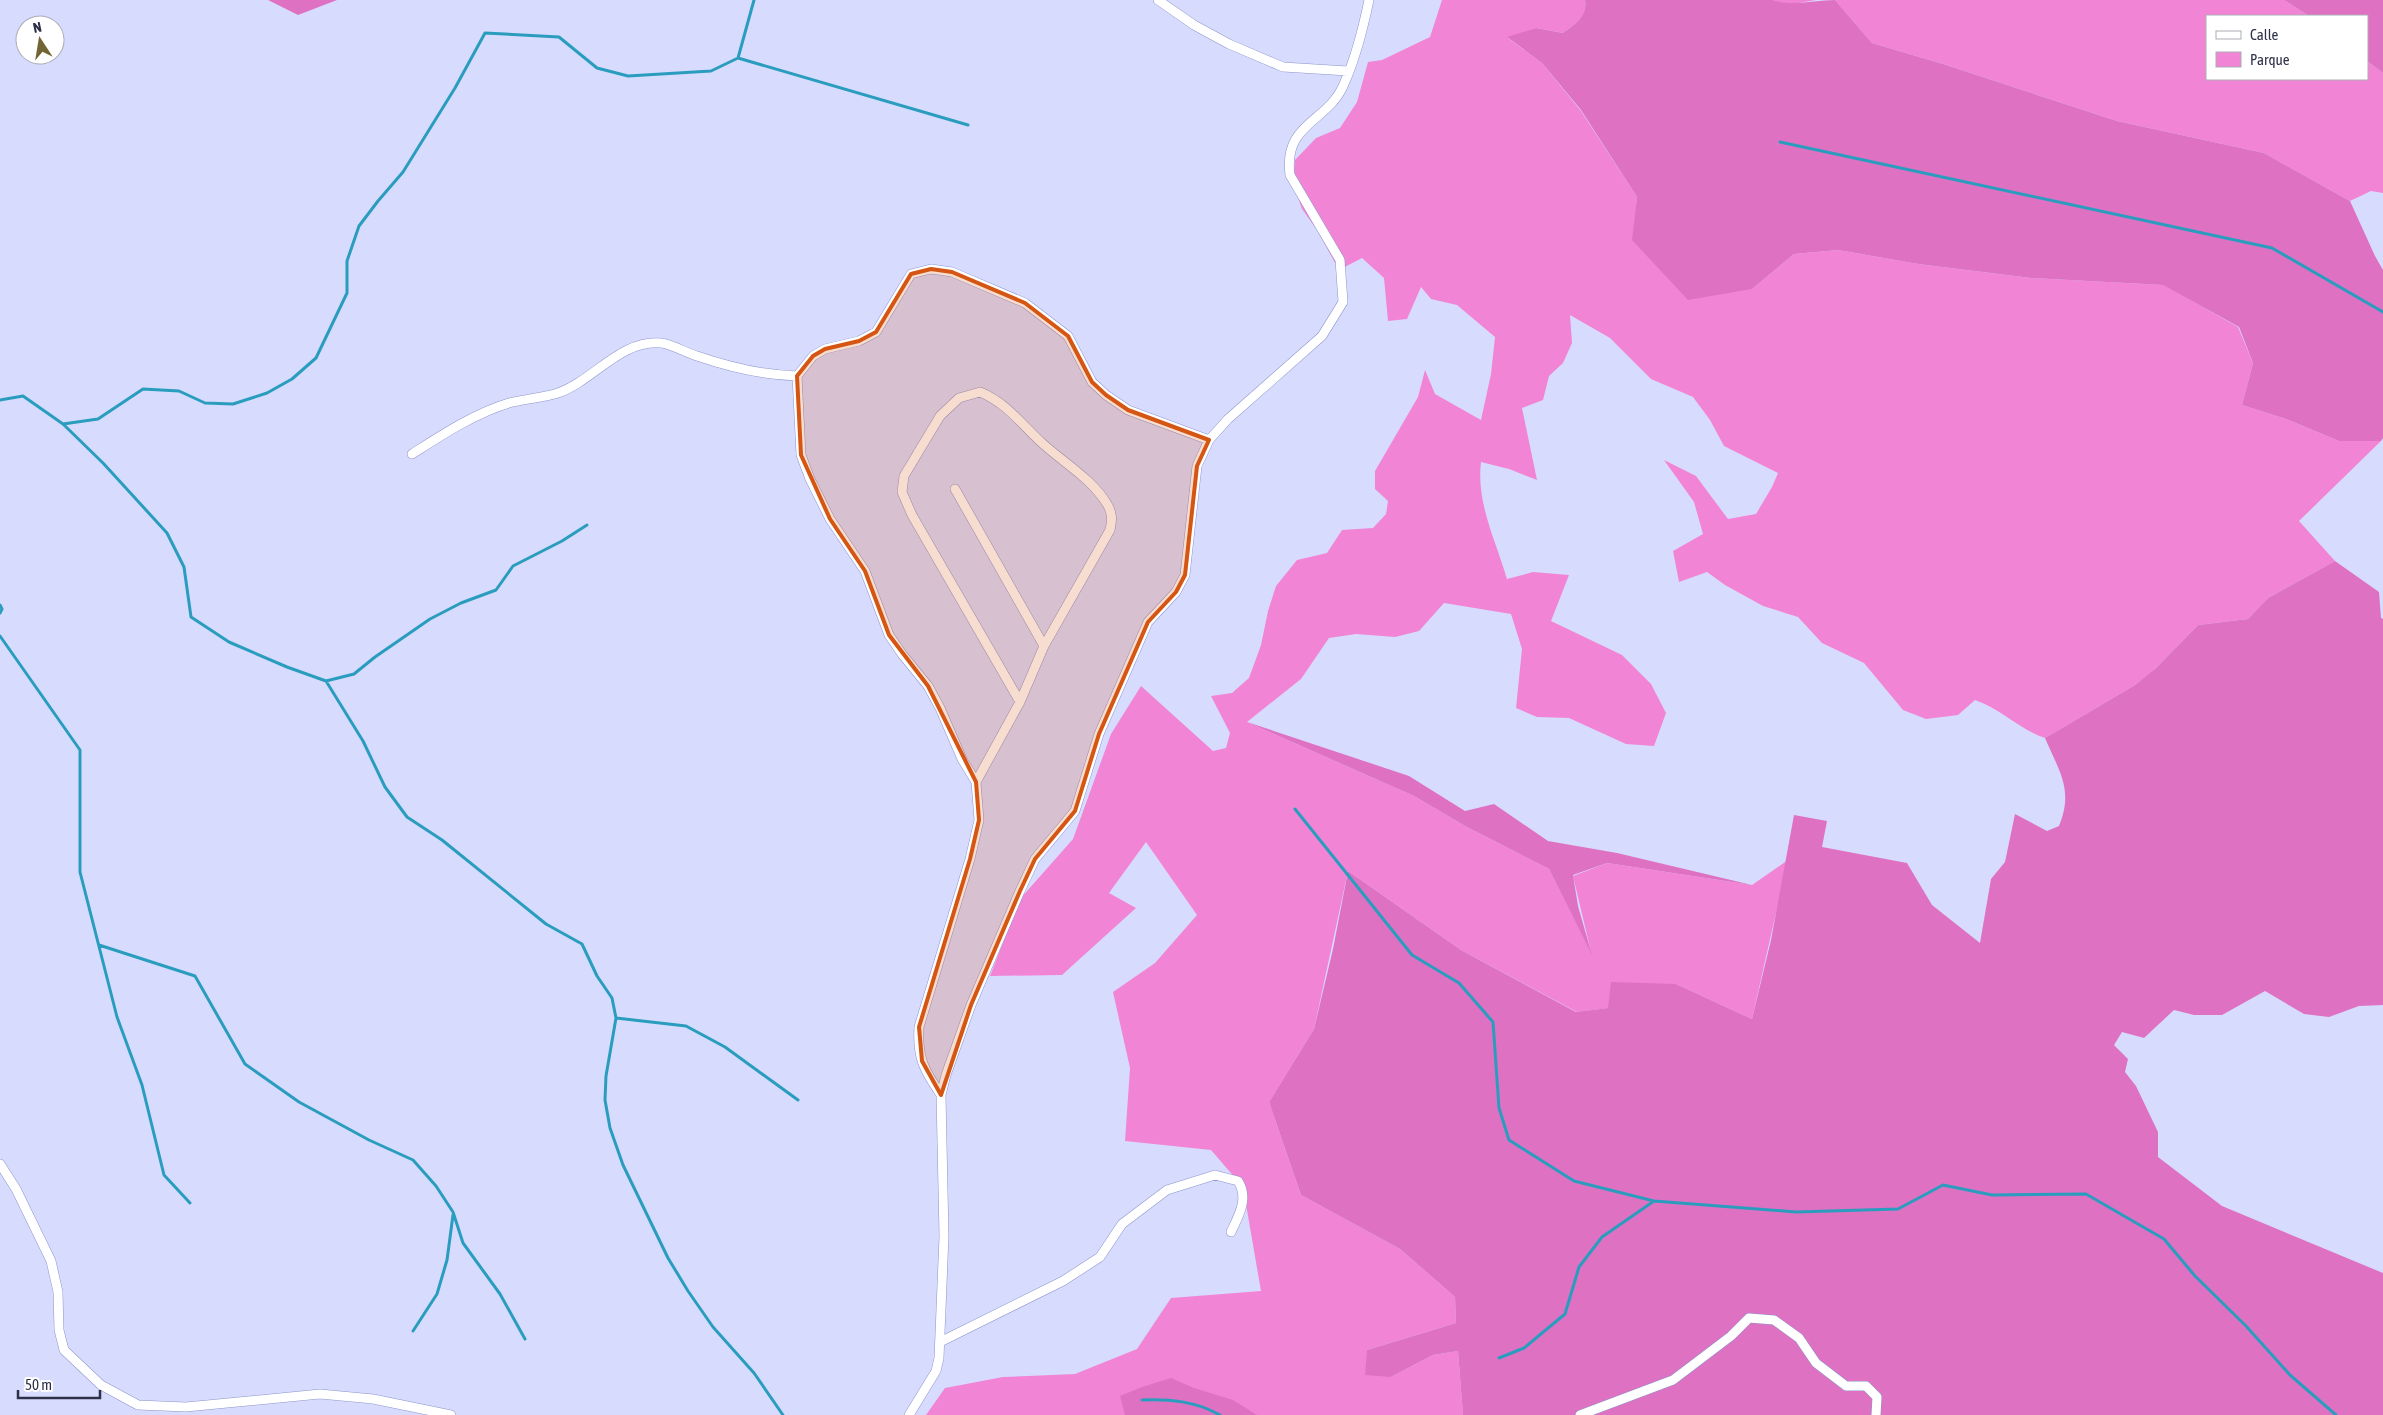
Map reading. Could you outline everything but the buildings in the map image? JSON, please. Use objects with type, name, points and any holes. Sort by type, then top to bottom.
[{"type":"street","points":[[1158,0],[1194,25],[1222,40],[1283,66],[1348,71]]},
{"type":"street","points":[[909,1415],[936,1371],[940,1342],[944,1236],[941,1095],[946,1075],[971,1005],[1036,859],[1075,811],[1099,734],[1148,622],[1176,592],[1185,575],[1197,466],[1209,440],[1228,419],[1322,336],[1343,302],[1340,260],[1290,175],[1288,158],[1292,143],[1331,103],[1344,86],[1357,50],[1369,0]]},
{"type":"street","points":[[941,1095],[922,1061],[918,1048],[919,1027],[970,860],[979,820],[976,782],[962,759],[940,708],[928,686],[889,635],[865,571],[830,519],[810,479],[801,455],[797,376],[813,356],[825,349],[859,341],[876,332],[887,317],[902,286],[911,274],[931,269],[952,272],[1025,303],[1058,326],[1068,336],[1092,382],[1128,410],[1209,440]]},
{"type":"street","points":[[412,454],[454,428],[508,403],[558,393],[590,376],[623,352],[642,344],[663,343],[680,351],[745,370],[775,375],[797,376]]},
{"type":"street","points":[[976,782],[1020,702],[1044,646],[1110,530],[1113,519],[1111,511],[1087,480],[1041,442],[1014,414],[988,395],[980,392],[959,398],[940,416],[904,476],[902,492],[912,515],[1020,702]]},
{"type":"street","points":[[955,489],[1044,646]]},
{"type":"street","points":[[0,1164],[16,1189],[51,1260],[58,1292],[59,1330],[64,1350],[101,1385],[138,1405],[186,1407],[320,1394],[373,1399],[451,1415]]},
{"type":"street","points":[[940,1342],[1063,1281],[1100,1257],[1122,1224],[1167,1190],[1215,1175],[1238,1181],[1244,1190],[1242,1210],[1231,1232]]},
{"type":"street","points":[[1580,1415],[1673,1380],[1731,1336],[1749,1318],[1774,1320],[1799,1338],[1816,1363],[1846,1386],[1866,1386],[1877,1397],[1876,1415]]},
{"type":"highlighted area","points":[[931,269],[952,272],[1025,303],[1068,336],[1092,382],[1106,395],[1128,410],[1209,440],[1197,466],[1185,575],[1176,592],[1148,622],[1099,734],[1075,811],[1035,859],[971,1005],[941,1095],[922,1061],[919,1027],[970,859],[979,820],[976,782],[928,686],[889,635],[865,571],[830,519],[801,455],[797,376],[813,356],[825,349],[859,341],[876,332],[911,274]]},
{"type":"green space","points":[[1442,0],[1585,0],[1582,15],[1576,23],[1563,33],[1536,28],[1508,38],[1542,63],[1581,111],[1637,197],[1633,240],[1752,289],[1794,254],[1838,250],[1918,264],[2031,278],[2164,285],[2238,327],[2253,363],[2242,405],[2286,419],[2339,441],[2381,441],[2299,521],[2335,561],[2268,598],[2248,619],[2198,625],[2152,672],[2135,685],[2045,738],[2027,730],[1993,708],[1975,700],[1958,715],[1926,719],[1903,710],[1864,663],[1822,643],[1798,617],[1763,606],[1725,585],[1707,572],[1679,582],[1673,551],[1703,534],[1694,502],[1664,460],[1696,476],[1728,519],[1756,514],[1778,473],[1724,446],[1710,420],[1693,397],[1651,379],[1610,338],[1570,315],[1572,343],[1563,363],[1549,376],[1543,400],[1522,408],[1537,480],[1509,469],[1481,462],[1481,492],[1488,522],[1507,579],[1533,572],[1569,575],[1551,621],[1622,655],[1651,684],[1666,713],[1654,746],[1626,744],[1569,718],[1537,717],[1516,708],[1522,649],[1511,614],[1444,603],[1419,631],[1395,637],[1356,634],[1329,638],[1301,679],[1247,722],[1414,796],[1465,826],[1549,869],[1591,952],[1573,876],[1607,863],[1752,885],[1788,860],[1752,1019],[1676,984],[1609,1008],[1577,1012],[1461,950],[1348,871],[1314,1029],[1269,1102],[1301,1195],[1400,1249],[1455,1297],[1456,1323],[1367,1350],[1391,1377],[1433,1355],[1458,1351],[1463,1415],[926,1415],[945,1388],[1003,1377],[1075,1374],[1137,1349],[1171,1298],[1261,1291],[1243,1187],[1211,1150],[1125,1141],[1130,1068],[1113,992],[1155,963],[1197,915],[1146,842],[1109,893],[1136,908],[1062,975],[990,976],[1020,899],[1073,839],[1111,734],[1141,686],[1213,751],[1226,748],[1230,733],[1211,696],[1232,693],[1249,678],[1261,645],[1268,611],[1276,586],[1297,560],[1327,553],[1342,530],[1373,528],[1386,514],[1388,501],[1375,489],[1375,471],[1418,397],[1425,370],[1435,394],[1481,420],[1491,374],[1495,337],[1457,305],[1431,299],[1421,287],[1407,319],[1388,321],[1384,278],[1362,258],[1339,270],[1317,230],[1302,209],[1293,184],[1295,160],[1316,138],[1340,128],[1357,102],[1368,62],[1382,60],[1430,37]]},
{"type":"green space","points":[[1773,0],[1816,0],[1787,5]]},
{"type":"green space","points":[[1835,0],[2284,0],[2307,15],[2206,15],[2206,80],[2368,80],[2368,62],[2383,73],[2383,193],[2371,191],[2350,201],[2264,153],[2117,121],[1943,64],[1872,43]]},
{"type":"shaded area","points":[[268,0],[337,0],[298,15]]},
{"type":"shaded area","points":[[1585,0],[1773,0],[1796,3],[1835,0],[1872,43],[1943,64],[2117,121],[2264,153],[2350,201],[2383,270],[2383,438],[2381,441],[2339,441],[2286,419],[2242,405],[2253,363],[2239,327],[2163,285],[2031,278],[1918,264],[1838,250],[1794,254],[1752,289],[1688,300],[1632,240],[1637,197],[1581,110],[1542,63],[1507,37],[1536,28],[1563,33],[1576,23],[1582,15]]},
{"type":"shaded area","points":[[2284,0],[2383,0],[2383,73],[2368,62],[2368,15],[2307,15]]},
{"type":"shaded area","points":[[2335,561],[2379,592],[2381,618],[2383,619],[2383,1005],[2359,1006],[2329,1017],[2304,1014],[2265,991],[2222,1015],[2194,1015],[2174,1010],[2144,1038],[2122,1032],[2114,1045],[2128,1059],[2125,1072],[2136,1086],[2158,1132],[2158,1157],[2222,1206],[2383,1273],[2383,1415],[1463,1415],[1458,1351],[1433,1355],[1391,1377],[1365,1375],[1367,1350],[1456,1323],[1455,1297],[1400,1249],[1301,1195],[1269,1102],[1314,1029],[1333,949],[1348,871],[1461,950],[1576,1012],[1608,1008],[1611,982],[1676,984],[1752,1019],[1771,940],[1794,815],[1827,821],[1822,847],[1907,863],[1932,905],[1980,943],[1991,879],[2005,862],[2015,814],[2047,831],[2059,826],[2065,802],[2065,791],[2060,771],[2045,738],[2135,685],[2155,669],[2198,625],[2248,619],[2268,598]]},
{"type":"shaded area","points":[[1247,722],[1409,776],[1465,811],[1494,804],[1548,841],[1617,853],[1752,885],[1607,863],[1573,875],[1578,906],[1592,955],[1549,869],[1465,826],[1414,796]]},
{"type":"shaded area","points":[[1171,1378],[1194,1388],[1233,1400],[1257,1415],[1125,1415],[1120,1396]]},
{"type":"waterway","points":[[63,424],[98,419],[143,389],[179,391],[205,403],[233,404],[267,393],[292,379],[316,358],[347,293],[347,261],[359,226],[403,172],[455,88],[485,33],[559,37],[597,68],[628,76],[711,71],[738,58],[754,0]]},
{"type":"waterway","points":[[738,58],[968,125]]},
{"type":"waterway","points":[[1780,142],[2272,248],[2383,312]]},
{"type":"waterway","points":[[0,400],[23,396],[63,424],[103,463],[167,533],[184,567],[191,617],[229,642],[287,667],[326,681],[363,741],[385,787],[407,817],[442,840],[546,924],[582,944],[597,976],[612,998],[616,1018],[606,1076],[605,1100],[610,1128],[623,1165],[668,1258],[688,1291],[713,1327],[754,1373],[783,1415]]},
{"type":"waterway","points":[[326,681],[354,674],[430,619],[461,603],[496,590],[513,566],[562,541],[587,525]]},
{"type":"waterway","points":[[0,605],[2,609],[0,613]]},
{"type":"waterway","points":[[0,636],[80,750],[80,872],[117,1017],[142,1085],[164,1175],[190,1203]]},
{"type":"waterway","points":[[1295,809],[1412,955],[1459,983],[1493,1022],[1499,1108],[1509,1140],[1574,1181],[1654,1201],[1796,1212],[1898,1209],[1943,1185],[1992,1195],[2086,1194],[2164,1239],[2195,1276],[2246,1326],[2290,1375],[2336,1415]]},
{"type":"waterway","points":[[99,945],[195,976],[245,1064],[299,1102],[369,1140],[413,1160],[436,1186],[453,1212],[463,1243],[500,1294],[525,1339]]},
{"type":"waterway","points":[[616,1018],[686,1026],[725,1047],[798,1100]]},
{"type":"waterway","points":[[1499,1358],[1524,1348],[1565,1314],[1579,1267],[1602,1237],[1654,1201]]},
{"type":"waterway","points":[[413,1331],[437,1294],[447,1260],[453,1215]]},
{"type":"waterway","points":[[1142,1400],[1182,1402],[1211,1410],[1220,1415]]}]
